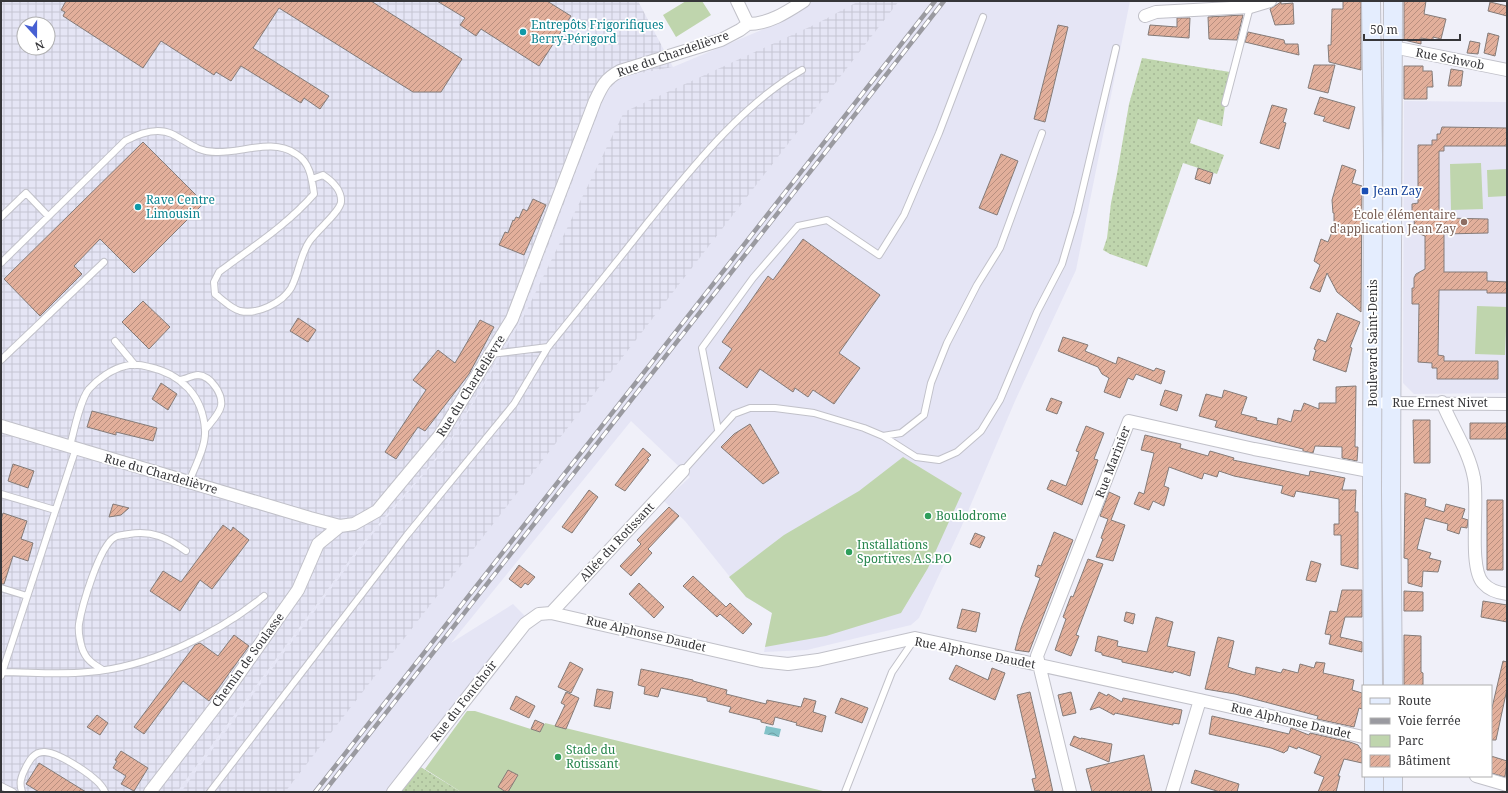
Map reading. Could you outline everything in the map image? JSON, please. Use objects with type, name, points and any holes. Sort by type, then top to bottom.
[{"type":"main road","name":"Boulevard Saint-Denis","points":[[1371,1],[1373,156],[1372,497],[1374,685]]},
{"type":"main road","name":"Boulevard Saint-Denis","points":[[1393,1],[1391,403],[1393,685]]},
{"type":"main road","points":[[1371,46],[1393,47]]},
{"type":"main road","points":[[1374,777],[1374,792]]},
{"type":"main road","points":[[1393,777],[1393,792]]},
{"type":"street","points":[[737,1],[748,24]]},
{"type":"street","name":"Rue du Chardelièvre","points":[[1,426],[340,526],[354,524],[377,511],[441,434],[512,319],[595,101],[603,84],[609,77],[620,71],[721,40],[748,24],[756,24],[778,17],[804,1]]},
{"type":"street","points":[[1146,16],[1156,12],[1270,1]]},
{"type":"street","name":"Rue Schwob","points":[[1393,47],[1507,70]]},
{"type":"street","points":[[1442,402],[1471,464],[1474,480],[1475,563],[1482,582],[1495,592],[1507,594]]},
{"type":"street","name":"Rue Ernest Nivet","points":[[1373,403],[1442,402],[1507,404]]},
{"type":"street","name":"Rue Marinier","points":[[1038,665],[1037,656],[1129,421],[1254,449],[1368,471]]},
{"type":"street","name":"Allée du Rotissant","points":[[545,613],[683,471]]},
{"type":"street","name":"Chemin de Soulasse","points":[[150,792],[222,698],[298,590],[318,544],[340,526]]},
{"type":"street","name":"Rue Alphonse Daudet","points":[[545,613],[761,661],[788,664],[818,660],[915,638],[1362,737]]},
{"type":"street","name":"Rue du Fontchoir","points":[[393,792],[525,624],[545,613]]},
{"type":"street","points":[[1038,665],[1070,792]]},
{"type":"street","points":[[1172,792],[1200,700]]},
{"type":"street","points":[[1479,777],[1507,785]]},
{"type":"lane","points":[[1225,103],[1250,4]]},
{"type":"lane","points":[[718,430],[702,348],[753,278],[798,226],[827,220],[879,255],[904,215],[939,133],[983,17]]},
{"type":"lane","points":[[683,471],[718,430],[734,414],[750,408],[775,408],[814,413],[864,428],[883,436],[916,457],[939,460],[957,452],[980,431],[1000,400],[1037,312],[1062,264],[1077,213],[1116,48]]},
{"type":"lane","points":[[210,792],[407,535],[514,404],[548,347],[692,168],[751,106],[782,81],[802,70]]},
{"type":"lane","points":[[1,262],[125,141],[136,135],[146,132],[170,134],[192,147],[215,153],[243,151],[254,147],[287,148],[305,161],[312,178],[314,194],[301,209],[218,272],[214,282],[215,294],[228,305],[240,311],[252,312],[269,306],[280,299],[290,288],[302,255],[309,242],[318,230],[339,210],[341,201],[338,190],[332,181],[323,175],[312,178]]},
{"type":"lane","points":[[883,436],[901,432],[924,415],[931,383],[947,343],[977,285],[1000,248],[1042,134]]},
{"type":"lane","points":[[1,217],[26,193],[48,216]]},
{"type":"lane","points":[[1,360],[104,262]]},
{"type":"lane","points":[[116,341],[135,365]]},
{"type":"lane","points":[[491,354],[548,347]]},
{"type":"lane","points":[[189,482],[204,442],[205,430],[201,410],[191,390],[180,380],[170,374],[158,369],[141,365],[126,366],[114,370],[90,389],[84,397],[73,447],[55,510],[2,674],[88,672],[147,661],[222,626],[248,609],[264,596]]},
{"type":"lane","points":[[180,380],[197,375],[203,376],[214,385],[221,405],[219,411],[205,430]]},
{"type":"lane","points":[[1,494],[55,510]]},
{"type":"lane","points":[[103,670],[91,663],[85,656],[80,636],[79,624],[94,569],[108,544],[114,537],[140,532],[157,535],[170,540],[186,551]]},
{"type":"lane","points":[[1,588],[27,596]]},
{"type":"lane","points":[[845,792],[892,672],[915,638]]},
{"type":"lane","points":[[22,792],[20,778],[27,764],[34,755],[44,752],[64,760],[92,776],[105,792]]},
{"type":"lane","points":[[1,786],[13,792]]},
{"type":"shaded area","points":[[1,1],[638,1],[673,67],[621,77],[606,92],[520,320],[448,444],[363,542],[177,792],[1,792]]},
{"type":"shaded area","points":[[809,1],[1130,1],[1076,270],[1015,401],[960,530],[919,618],[911,625],[807,650],[764,652],[772,613],[746,597],[685,521],[664,501],[690,477],[631,421],[451,643],[513,604],[526,617],[387,792],[177,792],[363,542],[448,443],[606,92],[621,77],[673,67],[764,29]]},
{"type":"shaded area","points":[[859,1],[899,1],[285,792],[181,792],[365,543],[448,446],[523,318],[624,112],[818,23]]},
{"type":"shaded area","points":[[1404,101],[1507,102],[1507,393],[1414,394],[1403,383]]},
{"type":"green space","points":[[686,1],[702,1],[711,15],[676,37],[663,15]]},
{"type":"green space","points":[[1142,58],[1230,72],[1222,126],[1198,119],[1190,143],[1224,155],[1217,174],[1183,163],[1147,267],[1110,254],[1103,250],[1107,238],[1111,203],[1129,104]]},
{"type":"green space","points":[[1481,163],[1483,209],[1451,210],[1450,164]]},
{"type":"green space","points":[[1507,169],[1507,196],[1488,197],[1487,170]]},
{"type":"green space","points":[[1477,306],[1507,307],[1505,355],[1475,354]]},
{"type":"green space","name":"Installations Sportives A.S.P.O","points":[[903,457],[962,493],[928,568],[901,613],[826,636],[765,647],[772,613],[746,597],[729,577],[784,535],[859,491]]},
{"type":"green space","name":"Stade du Rotissant","points":[[467,711],[475,711],[540,732],[545,723],[827,792],[461,792],[425,769]]},
{"type":"green space","points":[[419,766],[461,792],[398,792]]},
{"type":"water","points":[[766,726],[781,729],[779,737],[764,734]]},
{"type":"building","points":[[66,1],[371,1],[462,59],[441,92],[413,92],[279,8],[253,48],[329,96],[320,109],[304,98],[301,103],[241,66],[231,81],[216,72],[214,75],[161,41],[143,68],[63,16],[65,12],[61,10]]},
{"type":"building","name":"Entrepôts Frigorifiques Berry-Périgord","points":[[437,1],[547,1],[571,16],[539,66],[481,29],[476,36],[460,25],[465,18]]},
{"type":"building","points":[[1361,1],[1361,70],[1329,62],[1328,45],[1331,45],[1332,9],[1343,9],[1343,2]]},
{"type":"building","points":[[1404,1],[1426,1],[1424,14],[1446,19],[1441,39],[1433,37],[1433,40],[1421,38],[1421,44],[1404,40]]},
{"type":"building","points":[[1281,2],[1281,4],[1293,3],[1294,24],[1275,25],[1270,9]]},
{"type":"building","points":[[1490,2],[1507,6],[1507,16],[1488,11]]},
{"type":"building","points":[[1243,15],[1237,40],[1209,39],[1208,17]]},
{"type":"building","points":[[1177,18],[1190,18],[1189,38],[1148,35],[1150,25],[1177,27]]},
{"type":"building","points":[[1058,25],[1068,27],[1045,122],[1034,119]]},
{"type":"building","points":[[1248,32],[1284,40],[1285,44],[1298,44],[1299,55],[1245,42]]},
{"type":"building","points":[[1488,33],[1499,36],[1495,56],[1484,53]]},
{"type":"building","points":[[1470,41],[1480,43],[1478,54],[1467,53]]},
{"type":"building","points":[[1314,65],[1335,65],[1328,93],[1308,88]]},
{"type":"building","points":[[1404,66],[1423,66],[1423,71],[1432,71],[1433,87],[1427,87],[1427,99],[1404,99]]},
{"type":"building","points":[[1451,69],[1463,71],[1461,86],[1448,86]]},
{"type":"building","points":[[1320,97],[1355,107],[1349,129],[1323,121],[1325,117],[1314,114]]},
{"type":"building","points":[[1272,105],[1287,109],[1283,122],[1286,123],[1279,149],[1260,143]]},
{"type":"building","points":[[1442,127],[1507,128],[1507,146],[1444,146],[1444,151],[1439,151],[1439,208],[1441,216],[1444,218],[1488,219],[1488,233],[1444,234],[1444,272],[1487,272],[1487,281],[1507,282],[1507,293],[1487,293],[1487,290],[1439,290],[1438,355],[1444,356],[1444,361],[1498,361],[1498,379],[1437,379],[1437,368],[1432,368],[1432,363],[1418,362],[1419,304],[1412,304],[1412,288],[1414,288],[1414,278],[1416,274],[1425,269],[1425,236],[1415,232],[1414,219],[1412,219],[1412,204],[1418,203],[1418,145],[1432,145],[1432,140],[1437,140],[1437,134],[1440,134]]},
{"type":"building","name":"Rave Centre Limousin","points":[[143,142],[204,203],[134,273],[100,239],[74,266],[82,274],[40,316],[4,279]]},
{"type":"building","points":[[1001,154],[1018,161],[997,215],[979,208]]},
{"type":"building","points":[[1342,165],[1356,170],[1352,183],[1362,186],[1361,312],[1337,292],[1327,273],[1320,292],[1310,288],[1320,265],[1314,261],[1321,239],[1328,242],[1334,227],[1332,200]]},
{"type":"building","points":[[1198,168],[1213,173],[1210,184],[1195,179]]},
{"type":"building","points":[[533,199],[546,205],[524,255],[499,245],[505,232],[508,233],[513,220],[514,221],[516,217],[519,218],[523,209],[527,211]]},
{"type":"building","points":[[803,239],[880,295],[839,353],[860,368],[834,404],[813,390],[808,397],[795,388],[793,392],[760,369],[747,388],[719,368],[732,349],[722,342],[768,276],[773,280]]},
{"type":"building","points":[[143,301],[170,327],[149,349],[122,322]]},
{"type":"building","points":[[1337,313],[1360,322],[1350,347],[1352,348],[1346,372],[1313,360],[1316,350],[1314,349],[1318,339],[1326,342]]},
{"type":"building","points":[[298,318],[316,330],[308,342],[290,331]]},
{"type":"building","points":[[480,320],[494,327],[469,374],[425,431],[418,427],[396,459],[385,452],[426,390],[413,380],[438,350],[455,363]]},
{"type":"building","points":[[1063,337],[1088,345],[1085,351],[1116,364],[1118,357],[1154,371],[1156,368],[1165,371],[1161,384],[1136,374],[1133,380],[1128,378],[1120,398],[1104,392],[1109,378],[1102,374],[1098,367],[1058,351]]},
{"type":"building","points":[[161,383],[177,394],[168,410],[152,399]]},
{"type":"building","points":[[1356,386],[1355,447],[1358,447],[1357,461],[1342,458],[1342,447],[1315,446],[1313,453],[1303,451],[1303,449],[1215,427],[1217,421],[1199,416],[1206,394],[1222,398],[1224,390],[1247,397],[1241,414],[1257,418],[1256,420],[1277,425],[1278,418],[1291,422],[1294,410],[1301,411],[1304,403],[1319,409],[1319,403],[1336,403],[1336,387]]},
{"type":"building","points":[[1165,390],[1182,395],[1177,411],[1160,405]]},
{"type":"building","points":[[1051,398],[1062,402],[1057,414],[1046,410]]},
{"type":"building","points":[[92,411],[157,428],[153,441],[116,432],[116,435],[87,427]]},
{"type":"building","points":[[1413,420],[1430,420],[1430,463],[1414,463]]},
{"type":"building","points":[[1470,423],[1507,423],[1507,439],[1470,439]]},
{"type":"building","points":[[750,424],[779,473],[763,484],[721,447],[734,434]]},
{"type":"building","points":[[1086,426],[1104,433],[1094,459],[1098,460],[1082,505],[1047,489],[1051,480],[1066,486],[1079,452],[1076,451]]},
{"type":"building","points":[[1145,435],[1181,444],[1180,448],[1208,456],[1210,451],[1234,458],[1233,460],[1309,476],[1310,471],[1345,478],[1342,490],[1356,490],[1355,512],[1358,512],[1358,569],[1341,565],[1341,535],[1334,535],[1334,524],[1339,524],[1339,499],[1296,491],[1294,497],[1281,493],[1283,486],[1234,476],[1219,471],[1217,477],[1204,473],[1202,479],[1169,467],[1164,486],[1169,488],[1164,506],[1153,501],[1149,510],[1134,504],[1139,492],[1144,494],[1154,453],[1141,450]]},
{"type":"building","points":[[643,448],[651,455],[647,459],[649,460],[625,491],[615,485]]},
{"type":"building","points":[[13,464],[34,471],[28,488],[8,481]]},
{"type":"building","points":[[589,490],[598,497],[572,533],[562,527]]},
{"type":"building","points":[[1109,492],[1120,497],[1111,520],[1125,525],[1113,561],[1096,557],[1103,539],[1101,538],[1108,519],[1100,516]]},
{"type":"building","points":[[1405,493],[1426,499],[1425,506],[1444,512],[1446,504],[1465,509],[1462,518],[1468,520],[1467,528],[1461,527],[1459,534],[1447,530],[1448,524],[1425,518],[1417,549],[1431,553],[1429,558],[1441,561],[1438,572],[1423,571],[1422,587],[1408,583],[1408,559],[1404,558]]},
{"type":"building","points":[[1487,500],[1503,500],[1503,570],[1487,570]]},
{"type":"building","points":[[113,504],[129,508],[121,515],[109,517]]},
{"type":"building","points":[[669,507],[679,516],[648,549],[652,553],[631,576],[620,566],[641,544],[637,540]]},
{"type":"building","points":[[3,513],[27,521],[21,539],[33,543],[28,561],[13,556],[4,584],[1,584],[1,520]]},
{"type":"building","points":[[223,525],[231,531],[233,527],[249,540],[212,589],[200,580],[180,611],[150,591],[163,571],[181,582]]},
{"type":"building","points":[[1054,532],[1073,540],[1029,652],[1015,650],[1021,628],[1040,578],[1035,576],[1038,565],[1041,566]]},
{"type":"building","points":[[975,533],[985,537],[980,548],[970,544]]},
{"type":"building","points":[[1088,559],[1103,564],[1076,635],[1079,636],[1071,656],[1055,650],[1066,619],[1063,617],[1071,596],[1073,597]]},
{"type":"building","points":[[1311,561],[1321,564],[1316,582],[1306,580]]},
{"type":"building","points":[[519,565],[535,577],[528,585],[525,583],[521,588],[509,579]]},
{"type":"building","points":[[693,576],[726,607],[730,603],[752,624],[743,634],[720,614],[717,617],[683,586]]},
{"type":"building","points":[[639,583],[664,607],[654,618],[629,594]]},
{"type":"building","points":[[1342,590],[1362,590],[1362,617],[1345,617],[1340,637],[1362,642],[1362,652],[1329,644],[1331,635],[1325,634],[1330,611],[1337,612]]},
{"type":"building","points":[[1404,591],[1423,592],[1423,611],[1404,611]]},
{"type":"building","points":[[1483,601],[1507,605],[1507,622],[1481,617]]},
{"type":"building","points":[[962,609],[980,613],[976,632],[957,628]]},
{"type":"building","points":[[1126,612],[1135,614],[1133,624],[1124,621]]},
{"type":"building","points":[[1156,617],[1173,622],[1167,646],[1195,652],[1190,676],[1174,671],[1173,673],[1122,662],[1122,660],[1102,655],[1102,653],[1095,651],[1098,636],[1118,641],[1117,646],[1147,652]]},
{"type":"building","points":[[234,635],[249,646],[209,701],[183,681],[144,734],[134,727],[195,645],[200,643],[218,656]]},
{"type":"building","points":[[1404,635],[1421,636],[1421,672],[1423,673],[1423,685],[1404,685]]},
{"type":"building","points":[[1218,637],[1234,641],[1228,667],[1243,672],[1255,675],[1256,667],[1281,673],[1283,669],[1298,673],[1300,664],[1314,668],[1316,662],[1325,663],[1323,673],[1354,680],[1352,690],[1362,693],[1362,709],[1359,708],[1354,727],[1317,719],[1318,716],[1235,694],[1205,689]]},
{"type":"building","points":[[1503,661],[1507,662],[1507,689],[1496,740],[1492,740],[1492,708]]},
{"type":"building","points":[[570,662],[583,669],[571,693],[558,687]]},
{"type":"building","points":[[956,665],[988,680],[992,668],[1005,673],[995,700],[949,679]]},
{"type":"building","points":[[641,669],[693,680],[727,690],[726,694],[766,704],[767,700],[801,707],[804,698],[816,701],[813,712],[826,716],[822,732],[796,725],[797,723],[775,717],[773,725],[761,722],[761,720],[729,712],[731,707],[707,701],[707,698],[661,688],[658,697],[644,694],[645,687],[638,685]]},
{"type":"building","points":[[597,689],[613,692],[610,709],[594,706]]},
{"type":"building","points":[[566,692],[579,698],[566,729],[555,726],[565,705],[561,703]]},
{"type":"building","points":[[1030,692],[1053,792],[1039,792],[1039,790],[1035,791],[1032,779],[1036,778],[1017,695]]},
{"type":"building","points":[[1071,692],[1076,713],[1063,716],[1058,695]]},
{"type":"building","points":[[1099,692],[1107,696],[1108,694],[1122,702],[1123,698],[1182,710],[1179,724],[1173,723],[1173,725],[1115,713],[1114,715],[1099,707],[1090,710]]},
{"type":"building","points":[[516,696],[535,706],[529,718],[510,709]]},
{"type":"building","points":[[841,698],[868,708],[862,723],[835,713]]},
{"type":"building","points":[[97,715],[108,723],[100,735],[87,727]]},
{"type":"building","points":[[1212,716],[1289,734],[1291,728],[1309,735],[1310,733],[1350,742],[1358,745],[1362,751],[1362,763],[1344,759],[1338,776],[1340,776],[1336,792],[1318,792],[1324,777],[1314,773],[1321,756],[1298,747],[1297,749],[1289,746],[1287,751],[1284,753],[1271,748],[1209,734]]},
{"type":"building","points":[[535,720],[544,724],[540,732],[531,729]]},
{"type":"building","points":[[1074,736],[1081,739],[1112,744],[1109,762],[1070,745]]},
{"type":"building","points":[[121,751],[148,768],[134,791],[121,784],[126,776],[113,768],[117,761],[115,760]]},
{"type":"building","points":[[1144,755],[1152,792],[1092,792],[1086,769]]},
{"type":"building","points":[[1492,756],[1507,761],[1505,777],[1492,773]]},
{"type":"building","points":[[39,763],[86,792],[39,792],[26,784]]},
{"type":"building","points":[[508,770],[518,775],[508,792],[506,792],[498,787]]},
{"type":"building","points":[[1195,770],[1239,784],[1237,792],[1220,792],[1191,783]]},
{"type":"railway","points":[[315,792],[935,1]]},
{"type":"railway","points":[[324,792],[944,1]]},
{"type":"place","name":"Entrepôts Frigorifiques Berry-Périgord","points":[[523,32]]},
{"type":"place","name":"Jean Zay","points":[[1365,191]]},
{"type":"place","name":"Rave Centre Limousin","points":[[138,207]]},
{"type":"place","name":"École élémentaire d'application Jean Zay","points":[[1464,222]]},
{"type":"place","name":"Boulodrome","points":[[928,516]]},
{"type":"place","name":"Installations Sportives A.S.P.O","points":[[849,552]]},
{"type":"place","name":"Stade du Rotissant","points":[[558,757]]}]
